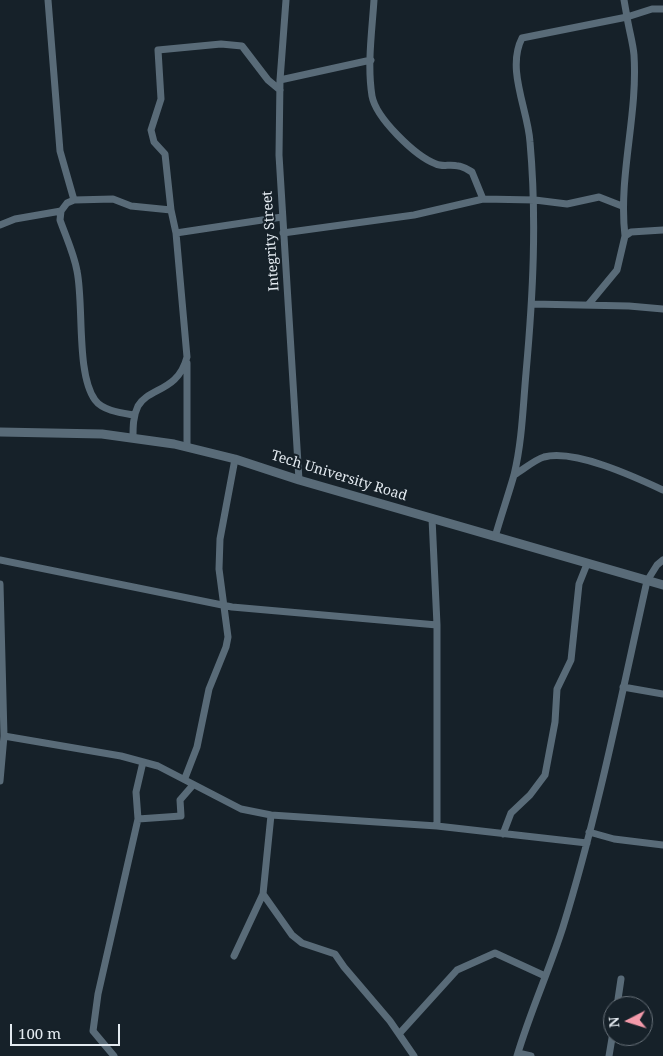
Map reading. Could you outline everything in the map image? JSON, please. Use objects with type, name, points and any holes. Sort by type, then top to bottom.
[{"type":"street","points":[[48,0],[60,151],[74,200]]},
{"type":"street","name":"Integrity Street","points":[[286,0],[280,80],[279,156],[299,480]]},
{"type":"street","points":[[374,0],[371,60],[372,97],[399,138],[437,165],[459,166],[472,172],[483,199]]},
{"type":"street","points":[[588,306],[617,270],[625,236],[622,206],[634,55],[624,0]]},
{"type":"street","points":[[495,537],[514,475],[521,429],[532,304],[535,200],[530,131],[524,116],[517,68],[517,47],[522,38],[627,17],[652,9],[663,9]]},
{"type":"street","points":[[187,447],[187,357],[176,234],[171,210],[165,154],[154,142],[151,130],[161,99],[158,50],[221,44],[242,46],[268,80],[280,90]]},
{"type":"street","points":[[280,80],[371,60]]},
{"type":"street","points":[[283,233],[414,215],[483,199],[535,200],[567,204],[599,197],[622,206]]},
{"type":"street","points":[[134,415],[109,409],[96,402],[89,387],[84,358],[78,273],[60,220],[61,211],[67,203],[74,200],[113,199],[131,206],[171,210]]},
{"type":"street","points":[[0,225],[15,219],[61,211]]},
{"type":"street","points":[[176,234],[282,218]]},
{"type":"street","points":[[625,236],[631,232],[663,230]]},
{"type":"street","points":[[532,304],[629,306],[663,309]]},
{"type":"street","points":[[133,438],[134,415],[144,399],[169,385],[182,372],[187,357]]},
{"type":"street","name":"Tech University Road","points":[[0,432],[102,434],[187,447],[235,459],[299,480],[663,585]]},
{"type":"street","points":[[514,475],[544,458],[569,457],[613,470],[663,490]]},
{"type":"street","points":[[185,778],[197,748],[209,689],[226,647],[228,637],[222,605],[219,569],[220,539],[235,459]]},
{"type":"street","points":[[432,518],[437,625],[437,826]]},
{"type":"street","points":[[0,560],[222,605],[437,625]]},
{"type":"street","points":[[531,1056],[517,1055],[562,929],[586,843],[647,581],[657,565],[663,560]]},
{"type":"street","points":[[503,834],[511,814],[545,775],[555,722],[557,689],[571,660],[579,584],[587,564]]},
{"type":"street","points":[[0,584],[1,680],[4,736],[0,781]]},
{"type":"street","points":[[623,687],[663,694]]},
{"type":"street","points":[[4,736],[158,766],[185,778],[193,786],[242,809],[271,815],[437,826],[586,843]]},
{"type":"street","points":[[114,1056],[93,1031],[98,994],[138,819],[136,792],[143,762]]},
{"type":"street","points":[[138,819],[181,816],[180,800],[193,786]]},
{"type":"street","points":[[234,956],[263,894],[271,815]]},
{"type":"street","points":[[589,832],[614,839],[663,845]]},
{"type":"street","points":[[263,894],[292,935],[302,943],[335,954],[390,1021],[414,1056]]},
{"type":"street","points":[[399,1034],[457,970],[496,953],[545,976]]},
{"type":"street","points":[[619,996],[622,979]]}]
